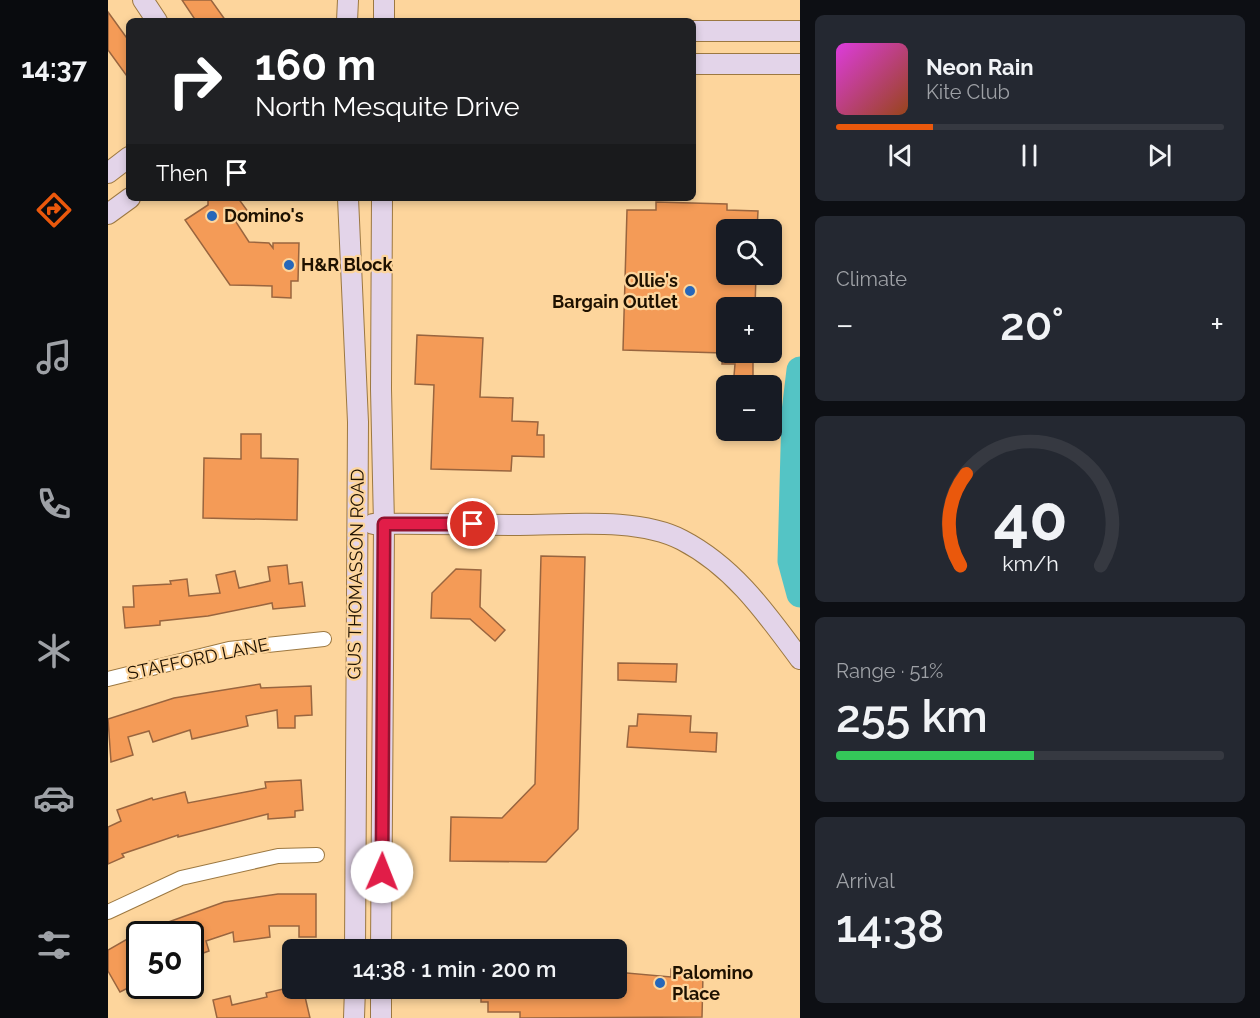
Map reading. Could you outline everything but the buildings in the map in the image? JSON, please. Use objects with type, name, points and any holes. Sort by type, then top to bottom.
[{"type":"main road","points":[[143,0],[155,18]]},
{"type":"main road","points":[[347,18],[348,0]]},
{"type":"main road","points":[[384,0],[384,18]]},
{"type":"main road","points":[[696,31],[800,31]]},
{"type":"main road","points":[[696,64],[800,64]]},
{"type":"main road","points":[[108,172],[126,159]]},
{"type":"main road","points":[[108,214],[126,201]]},
{"type":"main road","name":"GUS THOMASSON ROAD","points":[[348,201],[358,423],[355,939]]},
{"type":"main road","name":"GUS THOMASSON ROAD","points":[[381,939],[384,524],[380,306],[382,201]]},
{"type":"main road","points":[[352,307],[380,306]]},
{"type":"main road","points":[[357,524],[603,525],[653,530],[682,540],[730,574],[754,598],[800,659]]},
{"type":"main road","points":[[356,745],[382,750]]},
{"type":"main road","points":[[354,1018],[355,999]]},
{"type":"main road","points":[[381,999],[381,1018]]},
{"type":"street","name":"STAFFORD LANE","points":[[108,679],[228,649],[324,639]]},
{"type":"street","points":[[108,912],[181,878],[278,856],[317,855]]},
{"type":"waterway","points":[[800,370],[795,412],[791,561],[800,594]]},
{"type":"place","name":"Domino's","points":[[212,216]]},
{"type":"place","name":"H&R Block","points":[[289,265]]},
{"type":"place","name":"Ollie's Bargain Outlet","points":[[690,291]]},
{"type":"place","name":"Palomino Place","points":[[660,983]]},
{"type":"route","points":[[382,872],[384,524],[473,524]]}]
